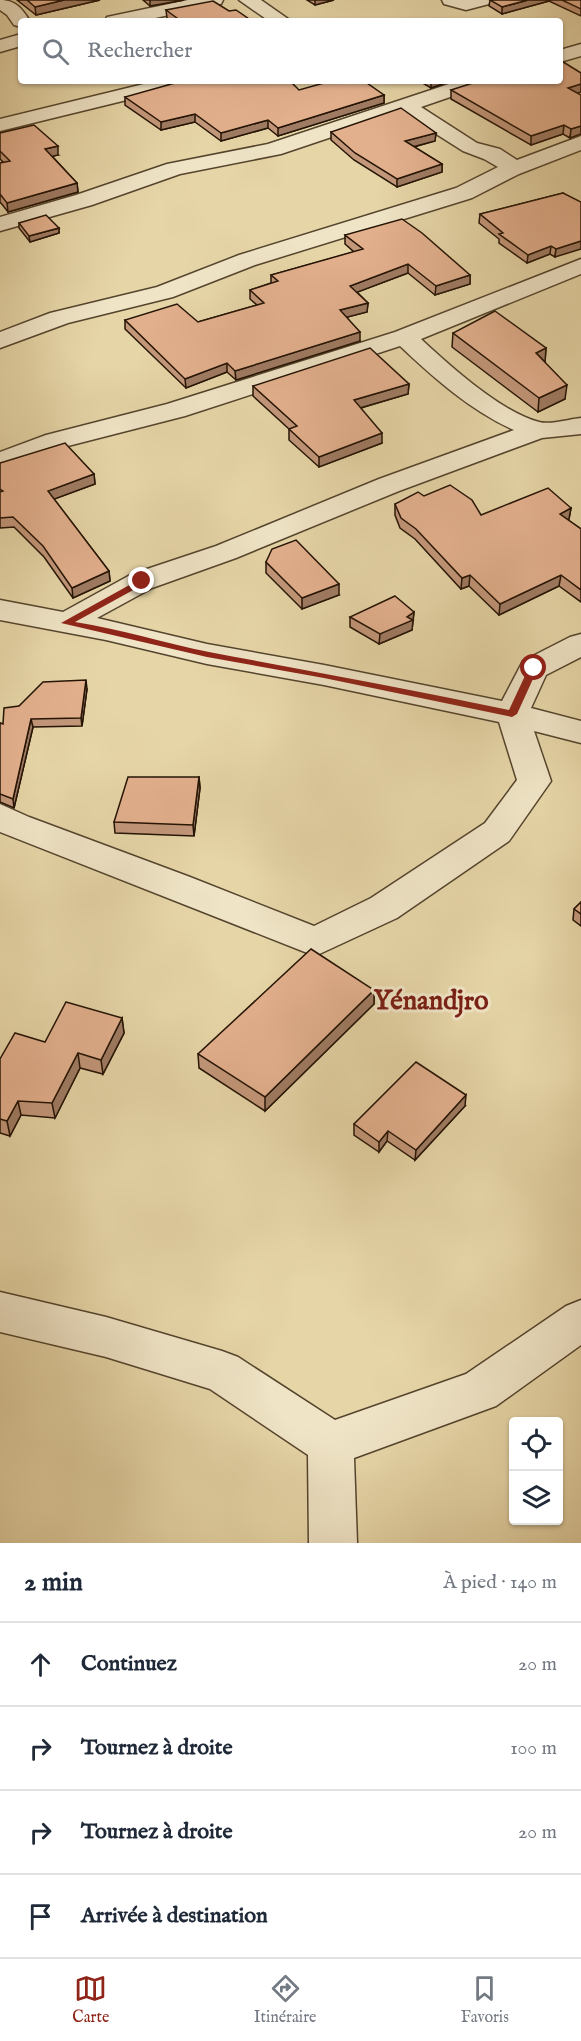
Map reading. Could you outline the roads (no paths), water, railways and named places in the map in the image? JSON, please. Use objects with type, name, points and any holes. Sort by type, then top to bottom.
[{"type":"street","points":[[128,18],[214,0]]},
{"type":"street","points":[[248,0],[277,18]]},
{"type":"street","points":[[466,1],[480,14],[479,18]]},
{"type":"street","points":[[0,2],[14,11],[19,18]]},
{"type":"street","points":[[0,46],[18,41]]},
{"type":"street","points":[[563,55],[581,50]]},
{"type":"street","points":[[81,84],[92,102]]},
{"type":"street","points":[[0,125],[168,84]]},
{"type":"street","points":[[0,224],[84,200],[175,169],[273,149],[468,84]]},
{"type":"street","points":[[405,105],[470,147],[492,154],[515,168]]},
{"type":"street","points":[[0,341],[59,318],[165,292],[247,260],[464,193],[515,168],[581,142]]},
{"type":"street","points":[[0,461],[55,441],[176,410],[404,337],[581,266]]},
{"type":"street","points":[[404,337],[449,379],[510,421],[538,431]]},
{"type":"street","points":[[66,623],[142,581],[226,552],[389,485],[538,431],[581,426]]},
{"type":"street","points":[[0,610],[106,630],[207,654],[324,675],[512,714],[581,732]]},
{"type":"street","points":[[0,816],[16,826],[178,886],[315,942],[384,908],[497,832],[534,781],[512,714],[534,668],[581,644]]},
{"type":"street","points":[[0,1312],[106,1337],[222,1372],[331,1444]]},
{"type":"street","points":[[331,1444],[480,1391],[581,1320]]},
{"type":"street","points":[[331,1444],[333,1543]]},
{"type":"district","name":"Yénandjro","points":[[431,1002]]}]
